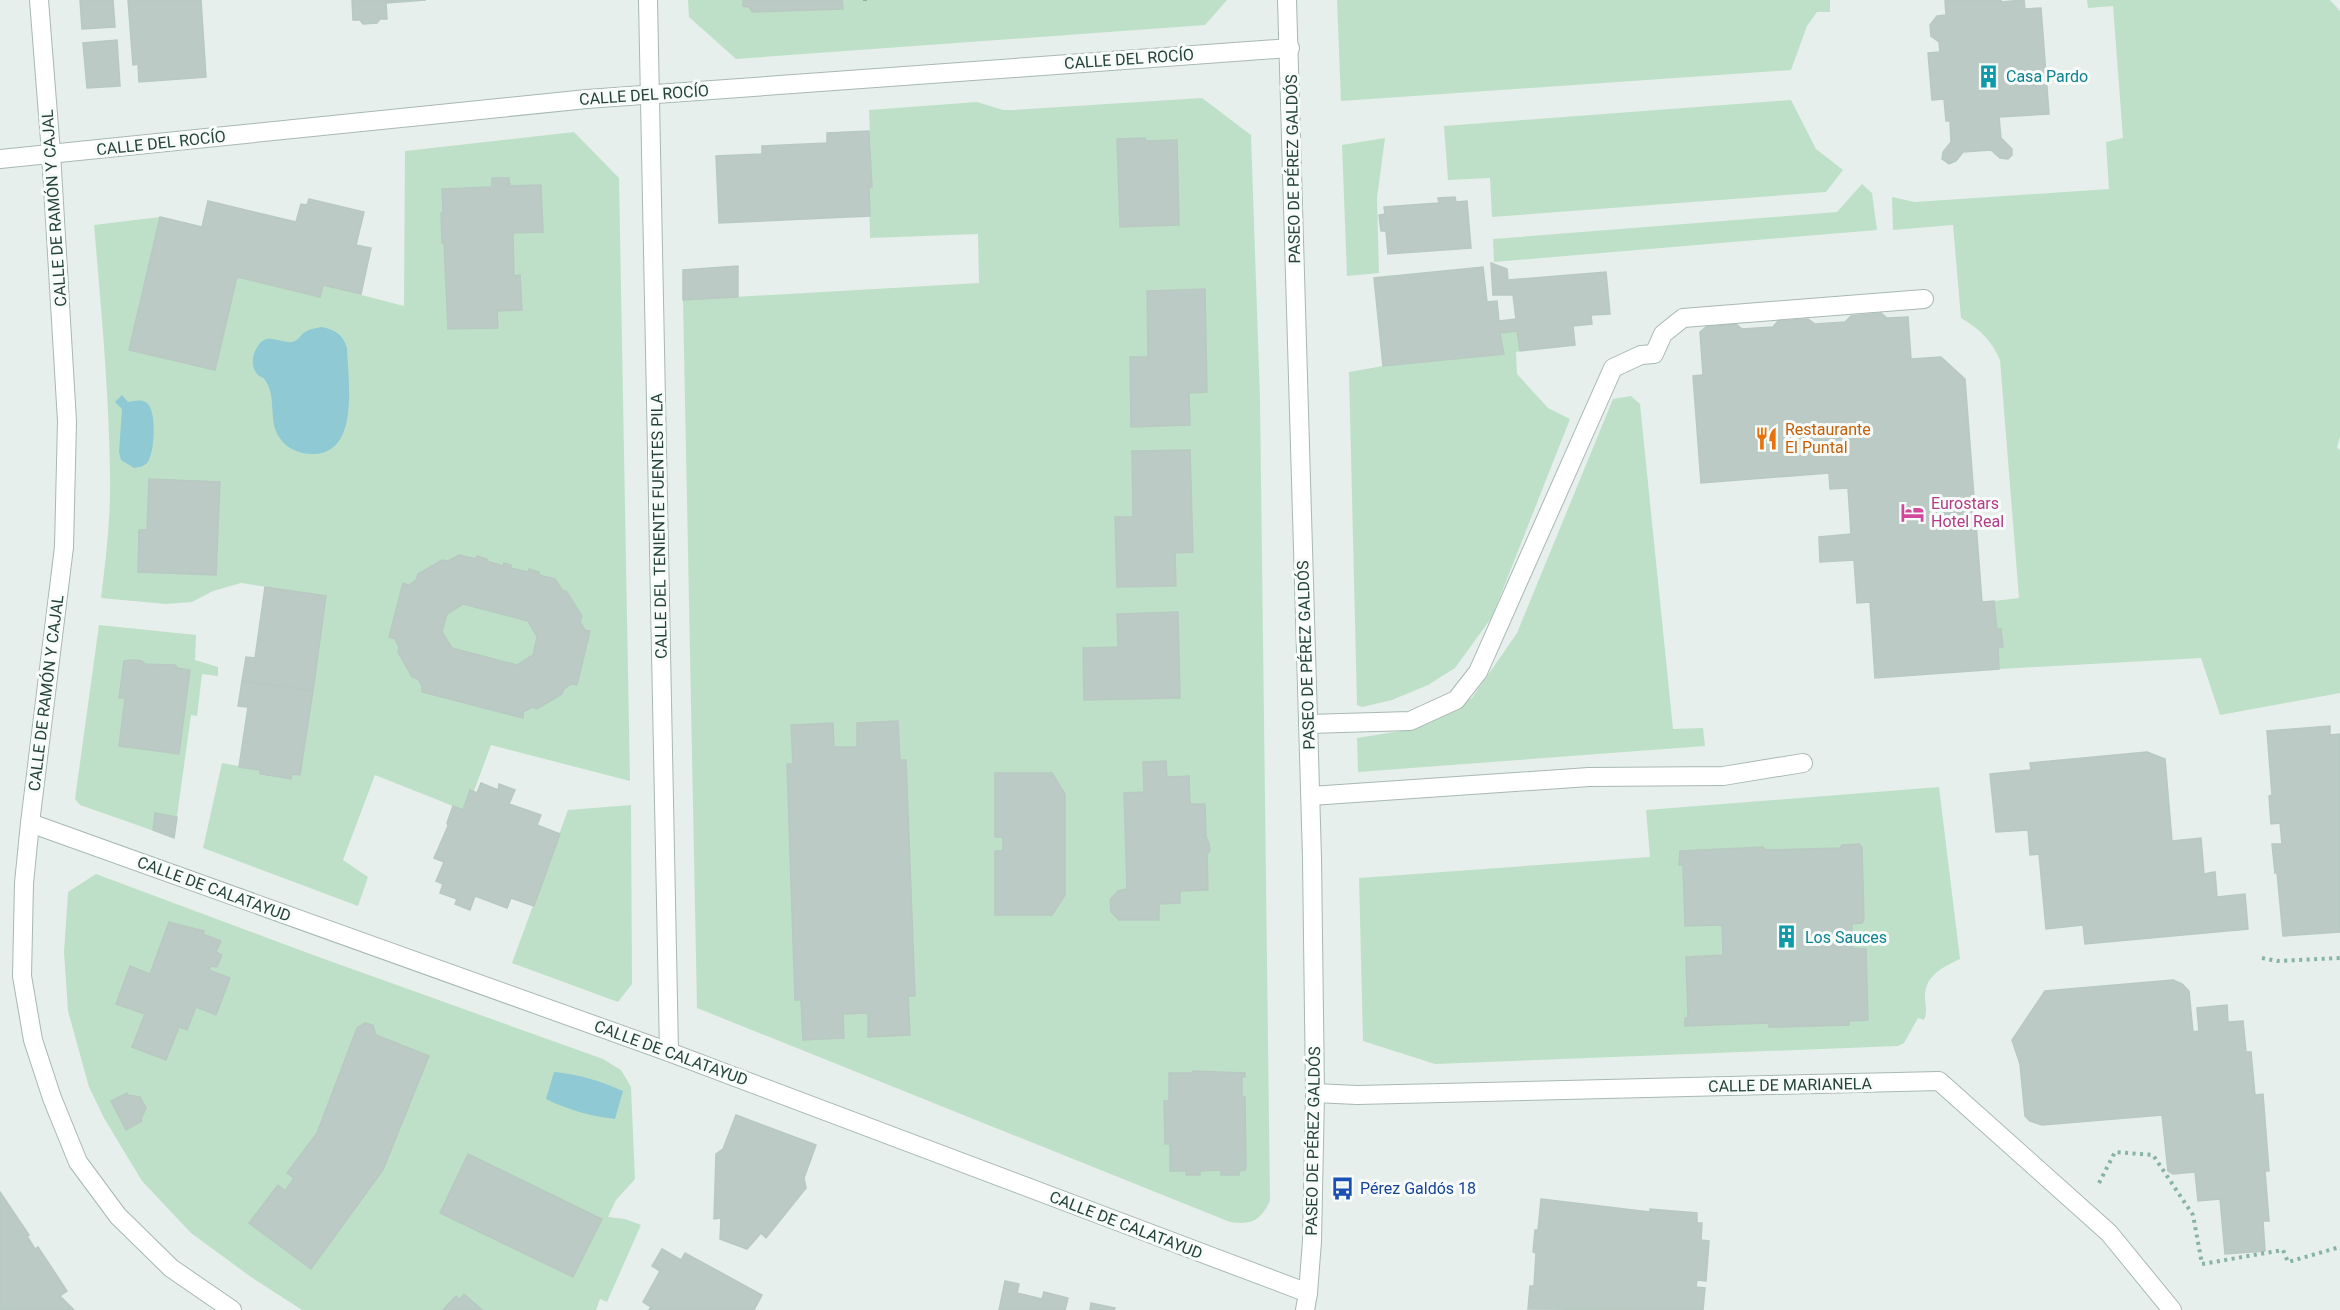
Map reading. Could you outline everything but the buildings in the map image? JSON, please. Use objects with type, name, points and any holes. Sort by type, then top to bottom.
[{"type":"street","name":"CALLE DE RAMÓN Y CAJAL","points":[[39,0],[51,153],[67,421],[64,547],[24,883],[22,976],[33,1040],[52,1098],[78,1162],[118,1216],[171,1268],[232,1310]]},
{"type":"street","name":"CALLE DEL TENIENTE FUENTES PILA","points":[[648,0],[669,1052]]},
{"type":"street","name":"PASEO DE PÉREZ GALDÓS","points":[[1287,0],[1311,796],[1315,1093],[1312,1242],[1306,1302]]},
{"type":"street","name":"CALLE DEL ROCÍO","points":[[0,159],[587,99],[931,72],[1290,48]]},
{"type":"street","points":[[1308,724],[1410,721],[1455,700],[1478,672],[1613,368],[1641,355],[1654,354],[1663,334],[1683,318],[1924,299]]},
{"type":"street","points":[[1311,796],[1589,777],[1723,776],[1803,764]]},
{"type":"street","name":"CALLE DE CALATAYUD","points":[[30,823],[669,1052],[1306,1302]]},
{"type":"street","name":"CALLE DE MARIANELA","points":[[1315,1093],[1357,1095],[1939,1081],[2109,1233],[2172,1310]]},
{"type":"path","points":[[2262,958],[2277,961],[2340,958]]},
{"type":"path","points":[[2084,1211],[2115,1152],[2153,1155],[2193,1215],[2202,1264],[2283,1250],[2288,1262],[2340,1247]]},
{"type":"green space","points":[[688,0],[1227,0],[1205,25],[736,59],[689,17]]},
{"type":"green space","points":[[1337,0],[1830,0],[1830,12],[1817,12],[1807,26],[1791,70],[1341,101]]},
{"type":"green space","points":[[2087,0],[2330,0],[2340,11],[2340,436],[2337,448],[2340,450],[2340,693],[2220,715],[2201,658],[1999,669],[1998,647],[2003,647],[2001,629],[1997,629],[1994,601],[2019,598],[2000,360],[1984,336],[1961,318],[1953,225],[1893,230],[1892,197],[1915,202],[2109,189],[2106,142],[2123,138],[2113,6],[2088,8]]},
{"type":"green space","points":[[1202,98],[1251,135],[1260,398],[1270,1201],[1259,1217],[1244,1223],[1230,1222],[697,1008],[683,300],[979,283],[978,234],[870,238],[869,187],[872,187],[869,110],[977,102],[1003,110],[1014,110]]},
{"type":"green space","points":[[1791,100],[1816,149],[1843,170],[1826,192],[1492,217],[1490,178],[1448,180],[1444,126]]},
{"type":"green space","points":[[574,132],[619,178],[630,781],[491,745],[474,791],[470,791],[463,810],[375,775],[343,860],[368,877],[358,906],[203,848],[222,763],[260,770],[260,775],[290,779],[292,774],[300,775],[326,596],[241,583],[213,591],[192,602],[166,604],[101,598],[109,521],[110,475],[102,318],[94,225],[160,217],[129,350],[214,370],[237,277],[320,297],[323,285],[404,306],[405,151]]},
{"type":"green space","points":[[1385,138],[1377,198],[1379,273],[1347,276],[1342,145]]},
{"type":"green space","points":[[1862,184],[1872,193],[1877,230],[1494,262],[1493,239],[1837,212]]},
{"type":"green space","points":[[1517,331],[1520,351],[1516,352],[1517,374],[1548,408],[1570,419],[1492,617],[1455,668],[1428,685],[1392,700],[1362,707],[1357,705],[1349,372],[1383,366],[1503,354],[1500,333]]},
{"type":"green space","points":[[1631,396],[1640,404],[1673,729],[1703,728],[1705,746],[1358,772],[1357,738],[1413,729],[1472,698],[1517,633],[1613,399]]},
{"type":"green space","points":[[99,625],[196,635],[195,660],[218,667],[218,676],[202,674],[197,716],[191,715],[174,838],[80,805],[75,799]]},
{"type":"green space","points":[[1939,787],[1960,959],[1942,968],[1928,982],[1924,1020],[1918,1018],[1904,1043],[1898,1046],[1435,1064],[1363,1041],[1359,878],[1650,857],[1646,810]]},
{"type":"green space","points":[[631,805],[632,984],[618,1002],[512,963],[568,810]]},
{"type":"green space","points":[[96,874],[603,1059],[621,1070],[631,1087],[635,1179],[616,1200],[608,1217],[625,1219],[641,1225],[607,1302],[600,1299],[596,1310],[302,1310],[251,1277],[191,1233],[142,1181],[104,1118],[89,1087],[68,1011],[64,952],[68,892]]},
{"type":"water","points":[[322,327],[338,334],[347,348],[348,414],[344,430],[337,443],[326,452],[310,454],[292,449],[279,437],[274,424],[269,386],[255,372],[253,357],[256,349],[265,340],[294,341],[307,331]]},
{"type":"water","points":[[122,395],[128,402],[147,403],[154,423],[150,458],[144,465],[134,468],[121,460],[119,452],[122,409],[115,402]]},
{"type":"water","points":[[554,1072],[589,1078],[623,1091],[615,1119],[579,1112],[546,1099]]},
{"type":"place","name":"Casa Pardo","points":[[1988,76]]},
{"type":"place","name":"Restaurante El Puntal","points":[[1767,438]]},
{"type":"place","name":"Eurostars Hotel Real","points":[[1913,512]]},
{"type":"place","name":"Los Sauces","points":[[1787,937]]},
{"type":"place","name":"Pérez Galdós 18","points":[[1342,1188]]}]
